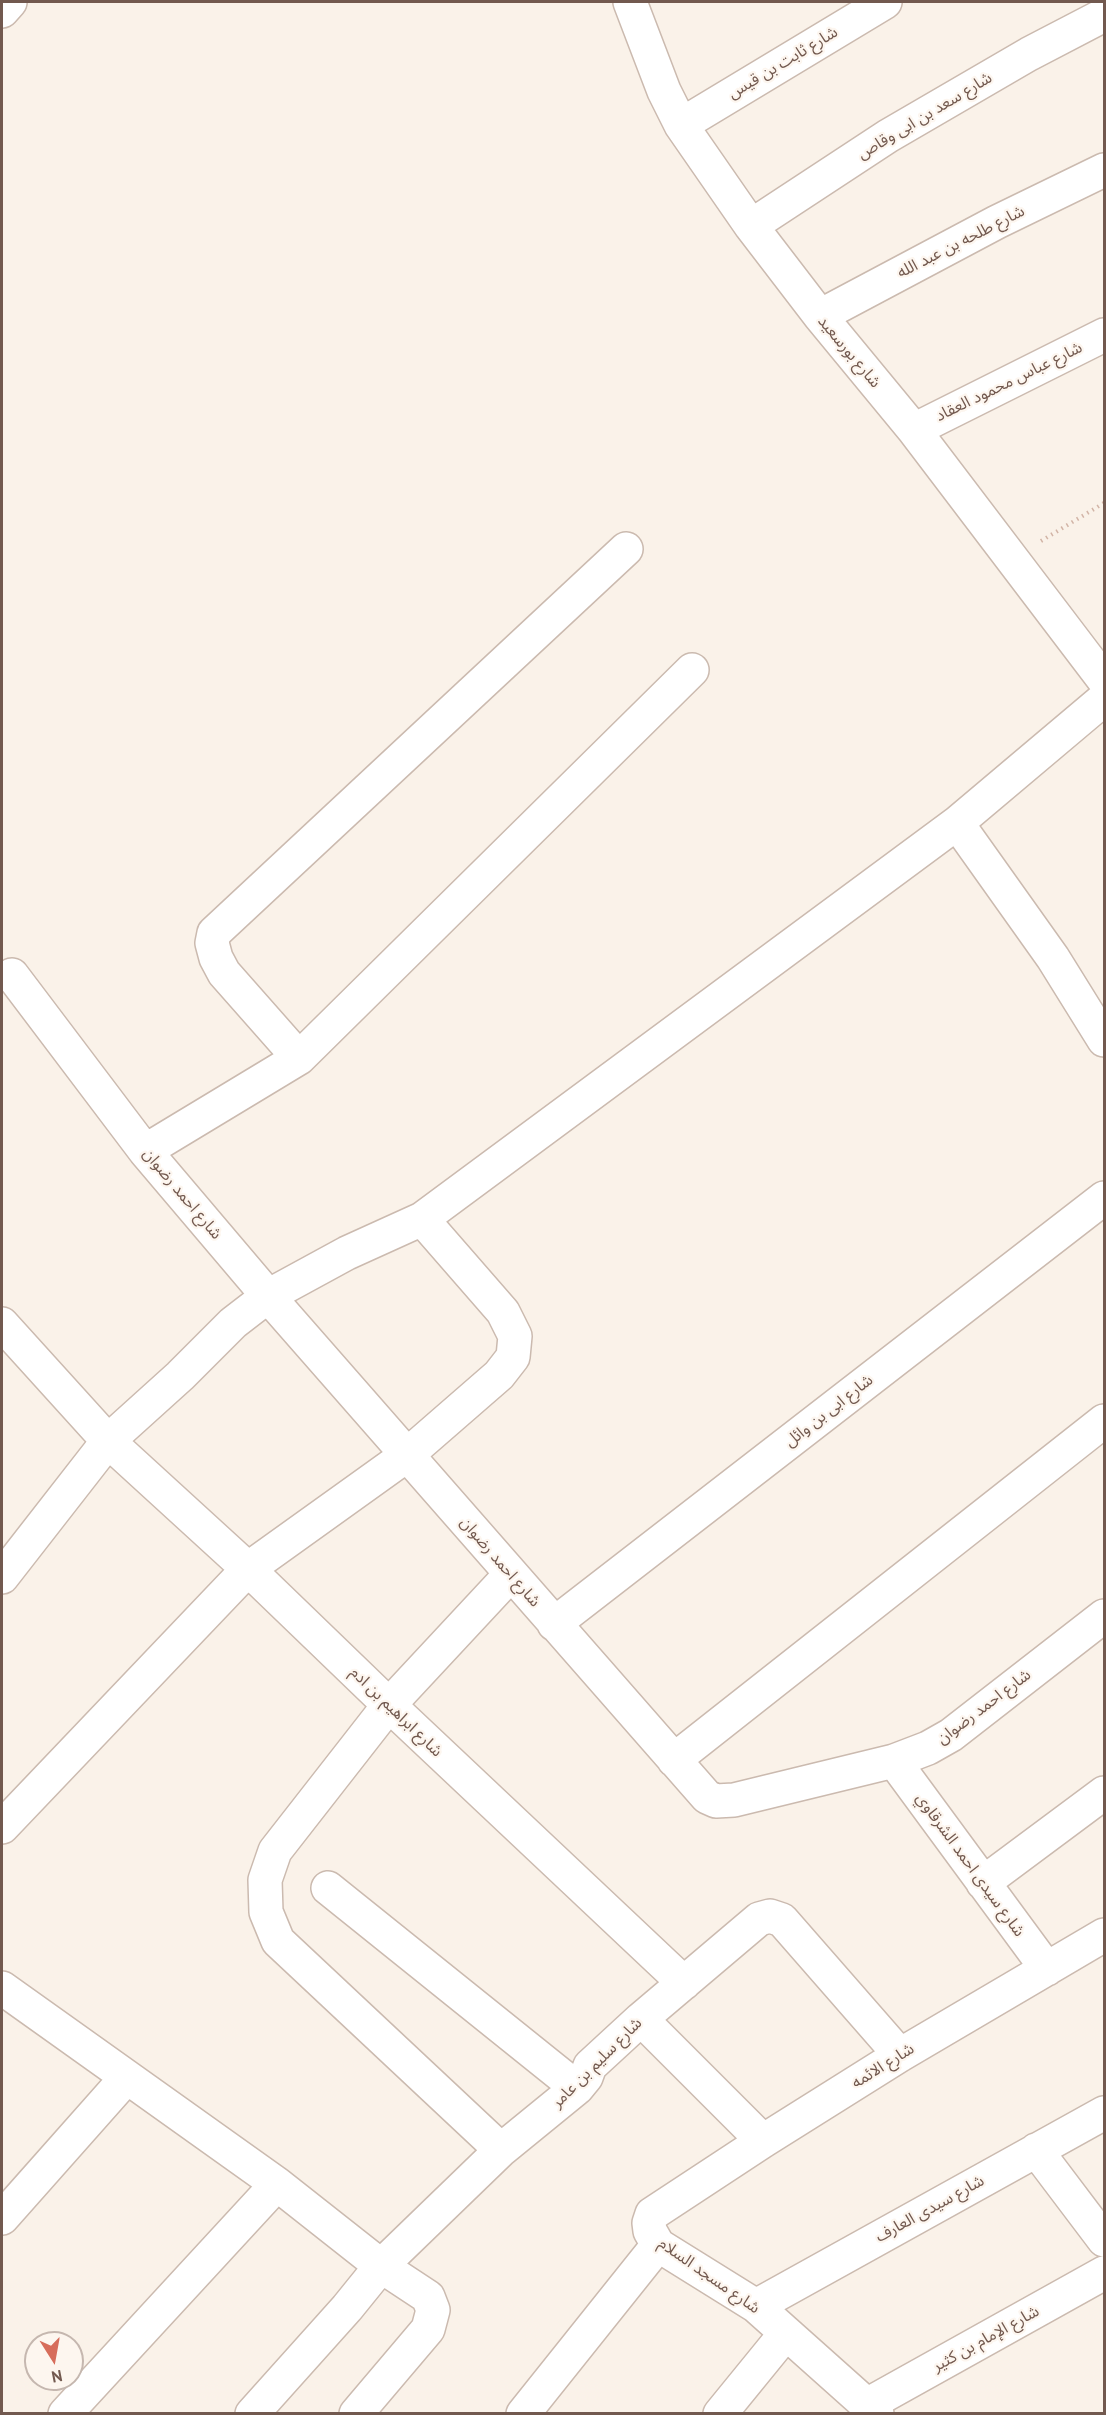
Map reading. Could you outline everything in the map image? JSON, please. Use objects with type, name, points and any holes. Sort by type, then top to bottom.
[{"type":"street","points":[[2,11],[10,2]]},
{"type":"street","name":"شارع بورسعيد","points":[[630,2],[664,91],[681,124],[751,226],[820,316],[914,430],[1104,680]]},
{"type":"street","name":"شارع ثابت بن قيس","points":[[681,124],[885,2]]},
{"type":"street","name":"شارع سعد بن ابى وقاص","points":[[751,226],[888,136],[1029,54],[1104,15]]},
{"type":"street","name":"شارع طلحه بن عبد الله","points":[[820,316],[998,222],[1104,170]]},
{"type":"street","name":"شارع عباس محمود العقاد","points":[[914,430],[1104,335]]},
{"type":"street","points":[[299,1058],[224,973],[216,958],[212,943],[214,933],[626,549]]},
{"type":"street","points":[[145,1151],[299,1058],[692,670]]},
{"type":"street","points":[[2,1577],[108,1440],[180,1376],[233,1323],[268,1296],[347,1253],[422,1219],[957,823],[1104,699]]},
{"type":"street","points":[[957,823],[1053,958],[1104,1040]]},
{"type":"street","name":"شارع احمد رضوان","points":[[12,975],[145,1151],[268,1296],[700,1790],[716,1801],[734,1800],[894,1761],[928,1749],[951,1735],[1104,1616]]},
{"type":"street","name":"شارع ابى بن وائل","points":[[554,1624],[1104,1198]]},
{"type":"street","points":[[2,1827],[249,1569],[406,1455],[499,1375],[513,1357],[515,1336],[502,1312],[422,1219]]},
{"type":"street","name":"شارع ابراهيم بن ادم","points":[[2,1324],[108,1440],[249,1569],[388,1705],[684,1983]]},
{"type":"street","points":[[674,1760],[1104,1421]]},
{"type":"street","points":[[501,2150],[278,1941],[266,1912],[265,1880],[276,1851],[388,1705],[511,1574]]},
{"type":"street","name":"شارع سيدى احمد الشرقاوي","points":[[894,1761],[1047,1969]]},
{"type":"street","points":[[983,1883],[1104,1793]]},
{"type":"street","points":[[328,1888],[577,2088]]},
{"type":"street","name":"شارع سليم بن عامر","points":[[252,2414],[347,2308],[381,2266],[501,2150],[577,2088],[586,2077],[590,2066],[641,2019],[759,1919],[765,1916],[782,1920],[900,2055]]},
{"type":"street","name":"شارع الائمه","points":[[665,2204],[900,2055],[1104,1935]]},
{"type":"street","points":[[2,1988],[277,2184],[381,2266],[428,2297],[433,2310],[428,2329],[356,2414]]},
{"type":"street","points":[[641,2019],[763,2141]]},
{"type":"street","points":[[2,2218],[127,2077]]},
{"type":"street","name":"شارع سيدى العارف","points":[[756,2306],[1104,2114]]},
{"type":"street","points":[[1036,2150],[1104,2240]]},
{"type":"street","points":[[65,2414],[277,2184]]},
{"type":"street","name":"شارع مسجد السلام","points":[[665,2204],[652,2214],[648,2223],[658,2245],[756,2306],[872,2409]]},
{"type":"street","points":[[523,2414],[658,2245]]},
{"type":"street","name":"شارع الإمام بن كثير","points":[[872,2409],[1104,2273]]},
{"type":"street","points":[[720,2414],[786,2333]]},
{"type":"path","points":[[1012,558],[1104,503]]}]
